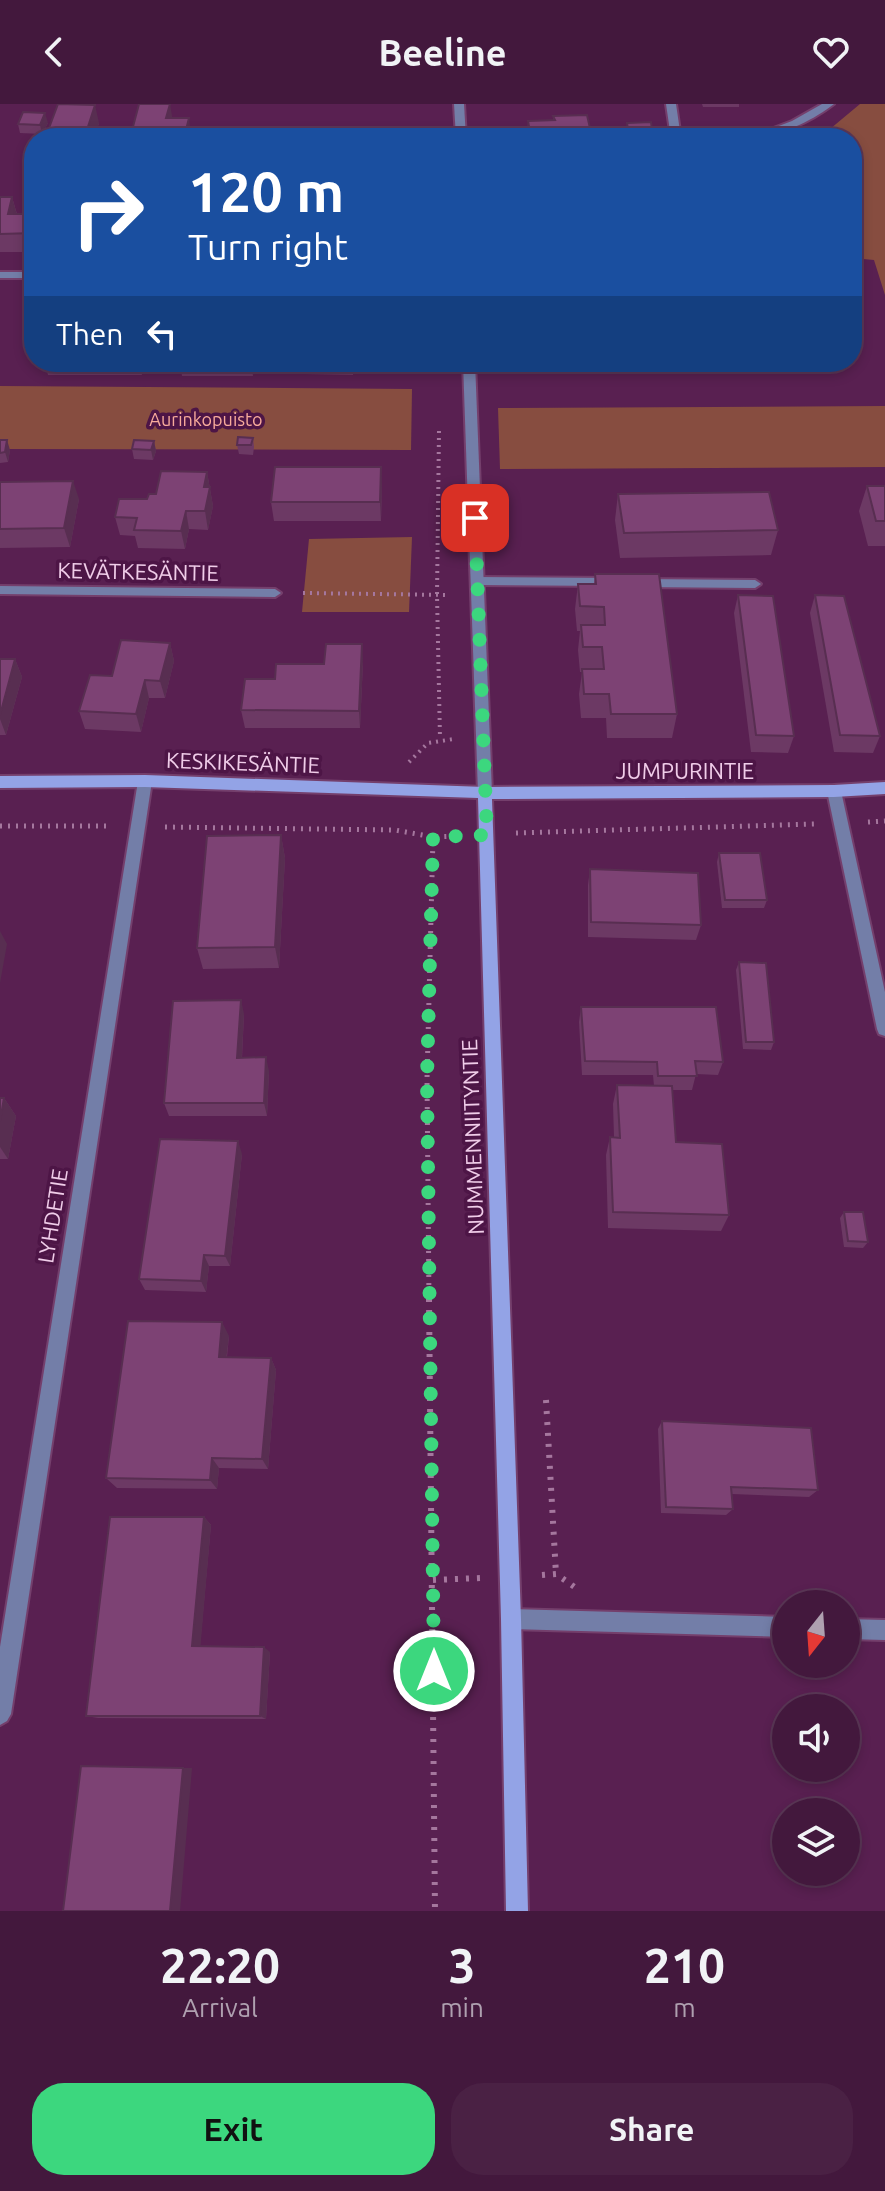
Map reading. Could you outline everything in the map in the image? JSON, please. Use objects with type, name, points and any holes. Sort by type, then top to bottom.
[{"type":"street","points":[[459,104],[460,128]]},
{"type":"street","points":[[671,104],[675,128]]},
{"type":"street","points":[[781,128],[829,104]]},
{"type":"street","points":[[0,275],[24,275]]},
{"type":"street","name":"NUMMENNIITYNTIE","points":[[469,372],[487,835],[517,1911]]},
{"type":"street","points":[[477,588],[755,584]]},
{"type":"street","name":"KEVÄTKESÄNTIE","points":[[0,590],[275,593]]},
{"type":"street","name":"KESKIKESÄNTIE","points":[[0,782],[145,781],[485,793]]},
{"type":"street","name":"LYHDETIE","points":[[0,1714],[3,1659],[145,781]]},
{"type":"street","name":"JUMPURINTIE","points":[[485,793],[885,788]]},
{"type":"street","points":[[834,791],[885,1029]]},
{"type":"street","points":[[511,1619],[772,1627]]},
{"type":"street","points":[[860,1629],[885,1630]]},
{"type":"path","points":[[439,424],[437,595],[440,738]]},
{"type":"path","points":[[275,593],[437,595],[477,588]]},
{"type":"path","points":[[0,826],[395,830],[433,837],[545,830],[885,821]]},
{"type":"path","points":[[433,837],[427,1079],[435,1911]]},
{"type":"path","points":[[546,1400],[556,1574]]},
{"type":"green space","points":[[860,104],[885,104],[885,295],[874,260],[862,259],[862,128],[831,128]]},
{"type":"green space","name":"Aurinkopuisto","points":[[0,386],[412,389],[411,450],[0,449]]},
{"type":"green space","points":[[885,406],[885,467],[500,469],[498,408]]},
{"type":"green space","points":[[412,537],[409,612],[302,612],[309,539]]},
{"type":"building","points":[[58,104],[95,105],[88,128],[49,128]]},
{"type":"building","points":[[139,104],[170,104],[166,118],[189,118],[186,128],[133,128]]},
{"type":"building","points":[[23,112],[45,113],[40,125],[18,124]]},
{"type":"building","points":[[587,115],[590,128],[529,128],[528,121],[555,120],[553,116]]},
{"type":"building","points":[[651,122],[652,128],[628,128],[627,123]]},
{"type":"building","points":[[0,197],[12,197],[8,214],[24,214],[24,233],[0,234]]},
{"type":"building","points":[[238,437],[253,438],[251,445],[237,445]]},
{"type":"building","points":[[0,440],[7,440],[5,452],[0,453]]},
{"type":"building","points":[[134,440],[154,441],[151,450],[132,449]]},
{"type":"building","points":[[275,467],[381,467],[380,502],[271,502]]},
{"type":"building","points":[[161,471],[207,472],[204,487],[210,487],[205,511],[186,511],[181,531],[134,530],[137,518],[115,517],[119,499],[147,499],[149,494],[156,494]]},
{"type":"building","points":[[73,481],[64,528],[0,529],[0,482]]},
{"type":"building","points":[[867,486],[885,486],[885,521],[876,521]]},
{"type":"building","points":[[769,492],[778,530],[624,533],[618,494]]},
{"type":"building","points":[[595,574],[659,574],[677,714],[611,714],[609,694],[584,694],[582,669],[604,669],[602,647],[583,647],[581,625],[605,625],[604,607],[580,606],[578,584],[596,584]]},
{"type":"building","points":[[738,595],[773,596],[794,736],[756,735]]},
{"type":"building","points":[[815,595],[844,596],[880,736],[840,735]]},
{"type":"building","points":[[121,640],[170,643],[160,681],[145,680],[136,714],[79,711],[90,675],[112,676]]},
{"type":"building","points":[[326,644],[362,644],[359,711],[241,710],[245,679],[275,679],[276,664],[324,664]]},
{"type":"building","points":[[0,659],[15,659],[0,715]]},
{"type":"building","points":[[281,835],[275,947],[197,948],[207,836]]},
{"type":"building","points":[[719,853],[760,853],[767,900],[725,900]]},
{"type":"building","points":[[590,869],[698,873],[701,925],[591,922]]},
{"type":"building","points":[[739,962],[766,963],[774,1042],[746,1042]]},
{"type":"building","points":[[241,1000],[237,1058],[266,1057],[264,1103],[164,1103],[173,1001]]},
{"type":"building","points":[[581,1007],[716,1007],[723,1062],[695,1061],[697,1076],[658,1076],[657,1062],[585,1061]]},
{"type":"building","points":[[617,1085],[672,1086],[676,1142],[722,1144],[729,1215],[613,1212],[610,1137],[620,1138]]},
{"type":"building","points":[[0,1098],[4,1098],[0,1121]]},
{"type":"building","points":[[160,1139],[238,1141],[225,1256],[204,1255],[201,1281],[139,1279]]},
{"type":"building","points":[[844,1212],[863,1212],[868,1242],[848,1241]]},
{"type":"building","points":[[128,1321],[222,1322],[219,1357],[271,1358],[262,1459],[212,1458],[210,1480],[106,1478]]},
{"type":"building","points":[[662,1421],[811,1428],[818,1490],[731,1487],[733,1509],[666,1507]]},
{"type":"building","points":[[110,1517],[204,1517],[192,1646],[264,1647],[260,1716],[86,1716]]},
{"type":"building","points":[[81,1766],[183,1768],[170,1911],[63,1911]]},
{"type":"route","points":[[434,1671],[427,1079],[433,837],[487,835],[475,518]]}]
